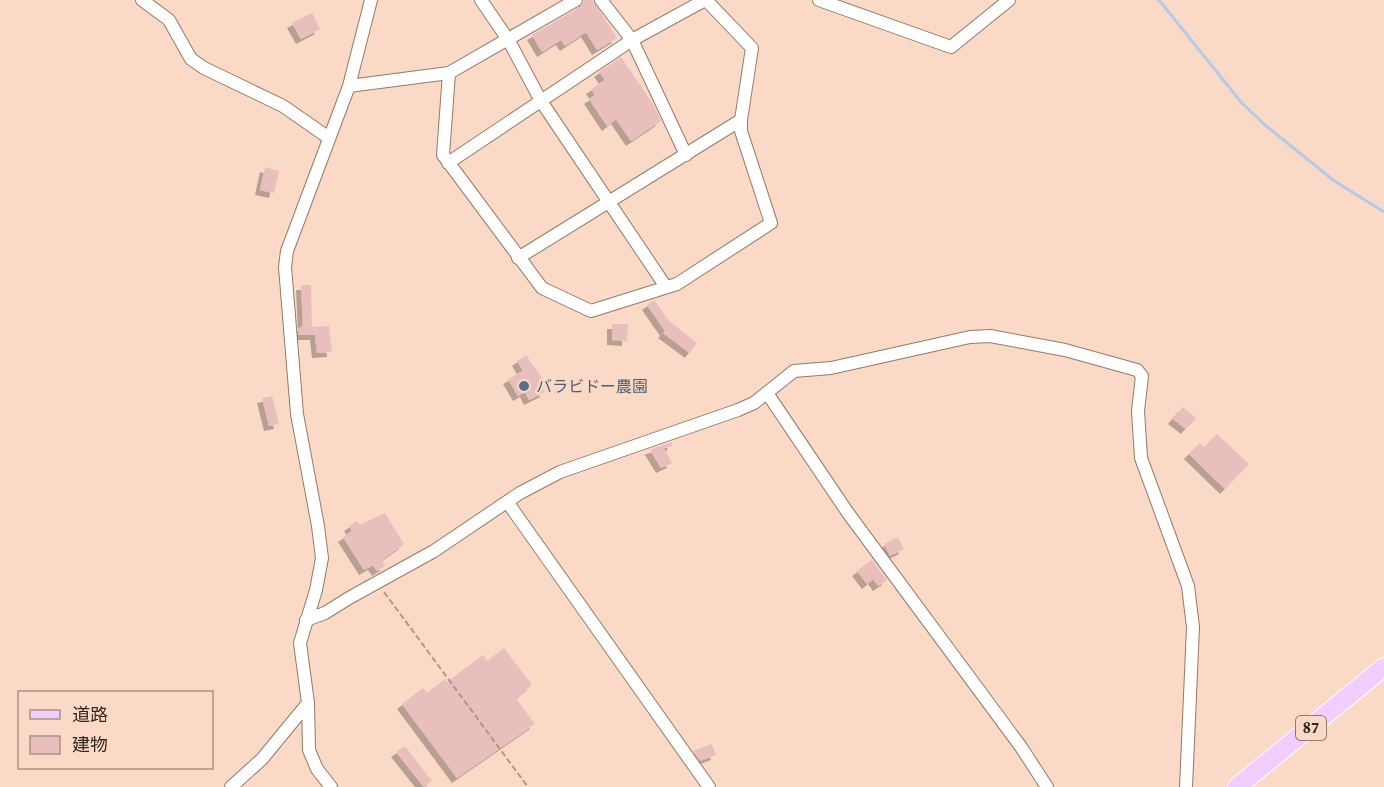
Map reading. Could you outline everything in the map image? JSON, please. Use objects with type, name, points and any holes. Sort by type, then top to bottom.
[{"type":"main road","name":"87","points":[[1237,787],[1384,668]]},
{"type":"street","points":[[142,0],[169,20],[191,59],[204,68],[283,106],[329,138]]},
{"type":"street","points":[[331,787],[311,760],[308,703],[300,643],[316,590],[322,558],[297,414],[285,267],[287,251],[349,86],[371,0]]},
{"type":"street","points":[[481,0],[509,41],[541,101],[666,286]]},
{"type":"street","points":[[349,86],[449,73],[509,41],[576,0]]},
{"type":"street","points":[[601,0],[633,40],[686,155]]},
{"type":"street","points":[[448,163],[633,40],[705,0],[752,48],[741,131],[771,223],[677,284],[591,311],[542,288],[518,258],[442,155],[449,73]]},
{"type":"street","points":[[819,0],[951,47],[1010,0]]},
{"type":"street","points":[[518,258],[741,120]]},
{"type":"street","points":[[306,620],[325,613],[434,551],[560,472],[738,410],[767,393],[794,372],[831,368],[970,337],[990,336],[1065,350],[1137,370],[1142,376],[1138,411],[1141,458],[1188,586],[1193,627],[1186,787]]},
{"type":"street","points":[[767,393],[848,513],[1021,747],[1047,787]]},
{"type":"street","points":[[508,503],[709,787]]},
{"type":"street","points":[[231,787],[262,759],[308,703]]},
{"type":"path","points":[[377,582],[528,787]]},
{"type":"building","points":[[585,0],[593,0],[617,38],[597,50],[586,32],[565,46],[561,40],[542,52],[532,35],[580,7]]},
{"type":"building","points":[[312,13],[320,29],[301,39],[292,23]]},
{"type":"building","points":[[621,57],[653,104],[661,121],[631,141],[616,119],[607,126],[589,99],[595,95],[591,89],[605,80],[599,72]]},
{"type":"building","points":[[265,167],[279,171],[274,193],[260,190]]},
{"type":"building","points":[[301,285],[311,285],[312,327],[329,326],[332,352],[317,353],[315,335],[299,335],[298,329],[303,326]]},
{"type":"building","points":[[654,300],[669,321],[697,343],[690,353],[663,333],[665,331],[647,305]]},
{"type":"building","points":[[612,324],[628,324],[627,341],[612,340]]},
{"type":"building","points":[[526,355],[546,384],[542,386],[545,392],[529,400],[525,392],[518,396],[508,379],[523,371],[517,361]]},
{"type":"building","points":[[272,396],[279,424],[269,426],[262,398]]},
{"type":"building","points":[[1183,407],[1196,418],[1186,429],[1173,419]]},
{"type":"building","points":[[1217,434],[1249,464],[1225,489],[1189,454],[1200,443],[1204,447]]},
{"type":"building","points":[[672,442],[672,446],[664,448],[672,463],[661,468],[650,450],[646,451]]},
{"type":"building","points":[[385,513],[404,544],[382,560],[385,566],[377,571],[373,565],[364,570],[343,537],[352,531],[349,526],[357,521],[360,525]]},
{"type":"building","points":[[898,537],[904,549],[890,556],[884,544]]},
{"type":"building","points":[[872,560],[887,580],[878,586],[873,579],[867,584],[857,571]]},
{"type":"building","points":[[504,648],[532,685],[516,698],[535,724],[457,778],[402,704],[423,688],[427,693],[445,679],[447,682],[483,655],[487,661]]},
{"type":"building","points":[[712,744],[716,755],[700,761],[693,751]]},
{"type":"building","points":[[405,746],[432,781],[424,787],[396,752]]},
{"type":"waterway","points":[[1159,0],[1241,102],[1265,125],[1333,180],[1384,212]]},
{"type":"place","name":"バラビドー農園","points":[[524,386]]}]
